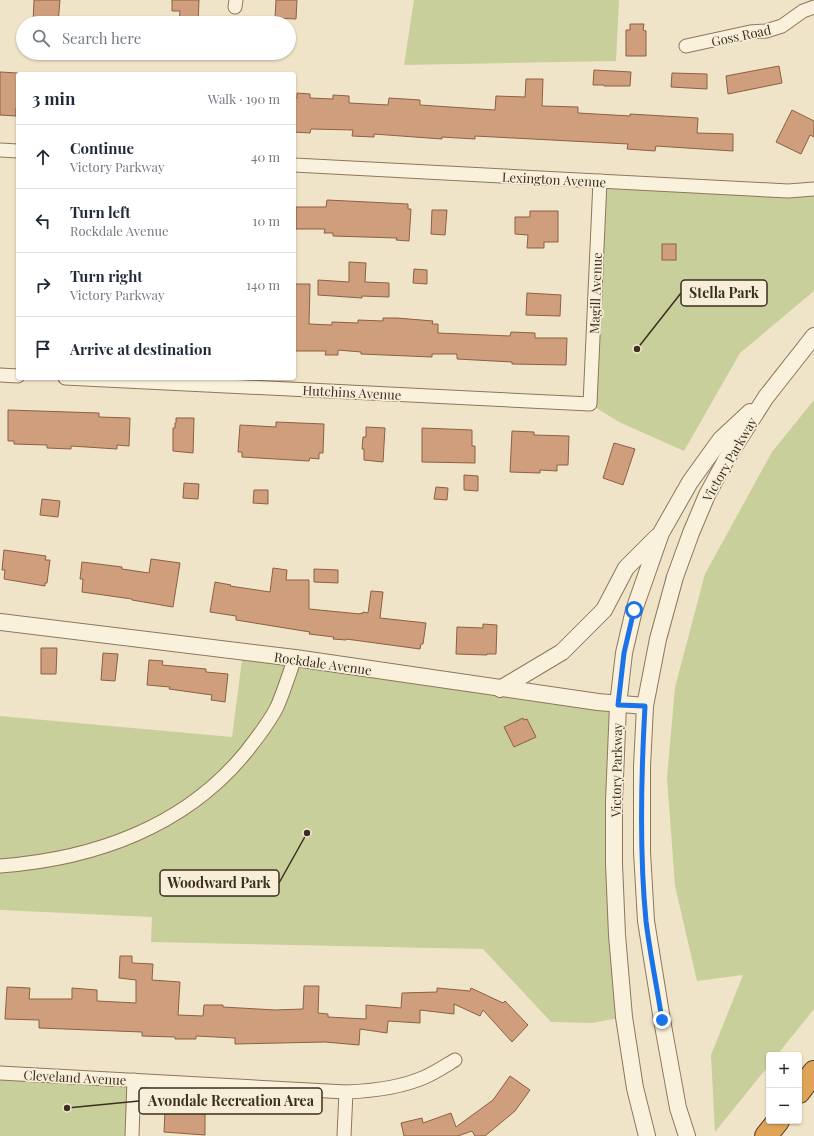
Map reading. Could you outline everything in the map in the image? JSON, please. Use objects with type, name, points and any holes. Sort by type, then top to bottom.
[{"type":"highway","points":[[802,1088],[814,1072]]},
{"type":"highway","points":[[766,1136],[776,1124]]},
{"type":"street","name":"Goss Road","points":[[686,46],[750,32],[766,31],[782,26],[803,11],[814,7]]},
{"type":"street","points":[[0,150],[16,151]]},
{"type":"street","name":"Lexington Avenue","points":[[296,165],[788,191],[814,190]]},
{"type":"street","name":"Magill Avenue","points":[[590,404],[600,181]]},
{"type":"street","name":"Victory Parkway","points":[[687,1136],[678,1108],[646,921],[642,852],[642,767],[645,706],[658,639],[676,577],[691,533],[707,495],[766,397],[814,336]]},
{"type":"street","points":[[0,375],[16,376]]},
{"type":"street","name":"Hutchins Avenue","points":[[105,380],[590,404]]},
{"type":"street","name":"Victory Parkway","points":[[647,1136],[635,1088],[624,1017],[617,935],[614,864],[614,801],[618,705],[624,653],[634,610],[661,533],[690,482],[721,439],[766,397]]},
{"type":"street","points":[[500,689],[562,652],[604,610],[626,568],[661,533]]},
{"type":"street","name":"Rockdale Avenue","points":[[0,622],[295,658],[618,705],[645,706]]},
{"type":"street","points":[[0,866],[28,864],[61,858],[106,846],[137,835],[166,819],[195,800],[217,783],[237,764],[258,737],[276,707],[295,658]]},
{"type":"street","name":"Cleveland Avenue","points":[[0,1073],[346,1092],[373,1091],[400,1086],[426,1077],[456,1060]]},
{"type":"street","points":[[132,1136],[134,1080]]},
{"type":"street","points":[[344,1136],[346,1092]]},
{"type":"green space","points":[[414,0],[619,0],[616,61],[404,65]]},
{"type":"green space","points":[[600,181],[814,189],[814,291],[740,353],[684,451],[619,422],[590,404]]},
{"type":"green space","points":[[814,400],[814,1009],[779,1052],[766,1052],[766,1069],[715,1132],[711,1055],[743,975],[697,981],[675,886],[667,778],[675,687],[705,574],[772,452]]},
{"type":"green space","points":[[243,652],[618,705],[624,1017],[592,1023],[551,1022],[483,949],[151,942],[152,917],[0,910],[0,716],[232,737]]},
{"type":"green space","points":[[0,1073],[134,1080],[132,1136],[0,1136]]},
{"type":"building","points":[[34,0],[60,0],[59,16],[33,16]]},
{"type":"building","points":[[172,0],[199,0],[198,16],[180,16],[180,11],[172,11]]},
{"type":"building","points":[[276,0],[297,0],[296,19],[296,16],[275,16]]},
{"type":"building","points":[[630,24],[644,24],[643,30],[646,31],[646,56],[626,56],[626,30],[630,30]]},
{"type":"building","points":[[779,66],[782,83],[728,94],[726,76]]},
{"type":"building","points":[[594,70],[631,72],[630,86],[593,85]]},
{"type":"building","points":[[0,72],[16,73],[16,116],[0,115]]},
{"type":"building","points":[[672,73],[707,74],[707,89],[671,87]]},
{"type":"building","points":[[526,79],[543,79],[542,106],[578,107],[578,113],[698,118],[697,133],[733,134],[733,151],[656,146],[655,151],[627,149],[628,144],[475,136],[475,139],[442,137],[442,139],[374,134],[374,137],[352,136],[353,130],[311,129],[310,133],[296,132],[297,93],[310,94],[310,98],[333,99],[333,95],[349,96],[349,103],[388,105],[389,98],[420,100],[420,105],[495,110],[496,96],[525,97]]},
{"type":"building","points":[[792,110],[814,121],[814,137],[810,135],[801,154],[776,142]]},
{"type":"building","points":[[327,200],[408,204],[408,209],[411,209],[409,241],[396,240],[397,238],[333,236],[333,233],[324,233],[325,229],[296,229],[296,207],[326,207]]},
{"type":"building","points":[[432,210],[447,210],[445,235],[431,234]]},
{"type":"building","points":[[530,211],[558,211],[558,242],[544,242],[544,248],[527,248],[528,235],[515,234],[515,217],[530,217]]},
{"type":"building","points":[[662,244],[676,244],[676,260],[662,260]]},
{"type":"building","points":[[349,262],[366,263],[365,282],[389,283],[389,297],[362,296],[362,298],[318,295],[318,280],[349,282]]},
{"type":"building","points":[[414,269],[427,270],[427,284],[413,283]]},
{"type":"building","points":[[296,284],[310,284],[309,324],[332,325],[332,322],[358,323],[358,320],[383,321],[383,318],[397,318],[433,321],[432,324],[438,324],[438,333],[510,336],[511,332],[535,333],[535,338],[567,338],[566,365],[512,364],[512,362],[457,359],[457,354],[432,354],[432,357],[361,354],[361,352],[338,350],[338,355],[325,355],[326,351],[296,351]]},
{"type":"building","points":[[527,293],[561,295],[560,316],[526,315]]},
{"type":"building","points":[[8,410],[99,413],[99,417],[130,418],[129,446],[117,445],[117,449],[71,446],[71,449],[47,448],[47,445],[14,444],[14,441],[8,441]]},
{"type":"building","points":[[176,418],[194,418],[193,453],[173,451],[173,428],[175,428]]},
{"type":"building","points":[[276,422],[324,424],[323,453],[319,453],[319,459],[310,458],[309,461],[242,457],[242,452],[238,452],[240,425],[276,427]]},
{"type":"building","points":[[366,427],[385,428],[383,462],[364,460],[364,449],[362,449],[363,437],[366,437]]},
{"type":"building","points":[[422,428],[472,430],[472,446],[475,446],[475,463],[422,462]]},
{"type":"building","points":[[512,431],[534,432],[534,435],[569,436],[568,465],[557,465],[557,471],[540,470],[540,473],[510,472]]},
{"type":"building","points":[[614,443],[635,449],[623,485],[603,478]]},
{"type":"building","points":[[464,475],[478,476],[478,491],[464,490]]},
{"type":"building","points":[[184,483],[199,484],[198,499],[183,498]]},
{"type":"building","points":[[436,487],[448,488],[447,500],[434,499]]},
{"type":"building","points":[[254,490],[268,490],[268,504],[253,503]]},
{"type":"building","points":[[42,499],[60,501],[58,517],[40,515]]},
{"type":"building","points":[[4,550],[46,556],[45,560],[50,560],[47,583],[45,583],[45,586],[4,579],[5,570],[2,570]]},
{"type":"building","points":[[151,559],[180,563],[173,607],[132,599],[82,592],[83,579],[80,579],[82,562],[122,567],[122,569],[149,573]]},
{"type":"building","points":[[273,568],[287,570],[286,580],[309,580],[309,609],[360,614],[363,612],[368,613],[371,591],[383,592],[380,618],[426,623],[423,644],[421,644],[420,649],[346,639],[333,639],[334,637],[309,634],[310,632],[236,620],[236,616],[210,612],[215,582],[231,585],[230,586],[270,592]]},
{"type":"building","points":[[314,569],[338,570],[338,583],[314,582]]},
{"type":"building","points":[[483,624],[497,625],[496,654],[456,654],[457,627],[483,628]]},
{"type":"building","points":[[41,648],[57,648],[56,674],[41,674]]},
{"type":"building","points":[[103,653],[118,654],[115,681],[101,680]]},
{"type":"building","points":[[149,660],[163,661],[162,665],[206,669],[206,672],[228,674],[225,702],[211,700],[212,695],[169,689],[170,687],[147,685]]},
{"type":"building","points":[[523,718],[524,720],[527,719],[536,737],[514,747],[504,727]]},
{"type":"building","points":[[120,956],[132,956],[132,963],[153,964],[152,980],[180,982],[178,1015],[203,1016],[204,1005],[223,1005],[223,1007],[275,1010],[303,1009],[304,986],[319,986],[318,1013],[328,1014],[328,1017],[366,1019],[366,1005],[401,1008],[402,993],[437,992],[437,988],[470,991],[471,988],[503,1003],[505,1001],[528,1025],[512,1042],[483,1010],[480,1016],[454,1004],[454,1014],[420,1010],[420,1023],[388,1021],[387,1033],[360,1029],[359,1045],[325,1042],[235,1044],[235,1038],[196,1036],[196,1039],[175,1039],[175,1037],[142,1036],[142,1032],[39,1028],[39,1020],[5,1019],[7,987],[30,988],[29,999],[72,999],[72,988],[97,990],[97,1001],[136,1003],[136,980],[119,978]]},
{"type":"building","points":[[510,1076],[530,1090],[515,1111],[485,1136],[475,1136],[472,1131],[458,1136],[404,1136],[401,1123],[422,1118],[423,1123],[451,1113],[456,1127],[493,1100]]},
{"type":"building","points":[[165,1111],[205,1114],[205,1135],[164,1132]]},
{"type":"place","name":"Stella Park","points":[[637,349]]},
{"type":"place","name":"Woodward Park","points":[[307,833]]},
{"type":"place","name":"Avondale Recreation Area","points":[[67,1108]]},
{"type":"route","points":[[634,610],[624,653],[618,705],[645,706],[642,767],[642,852],[646,921],[662,1020]]}]
